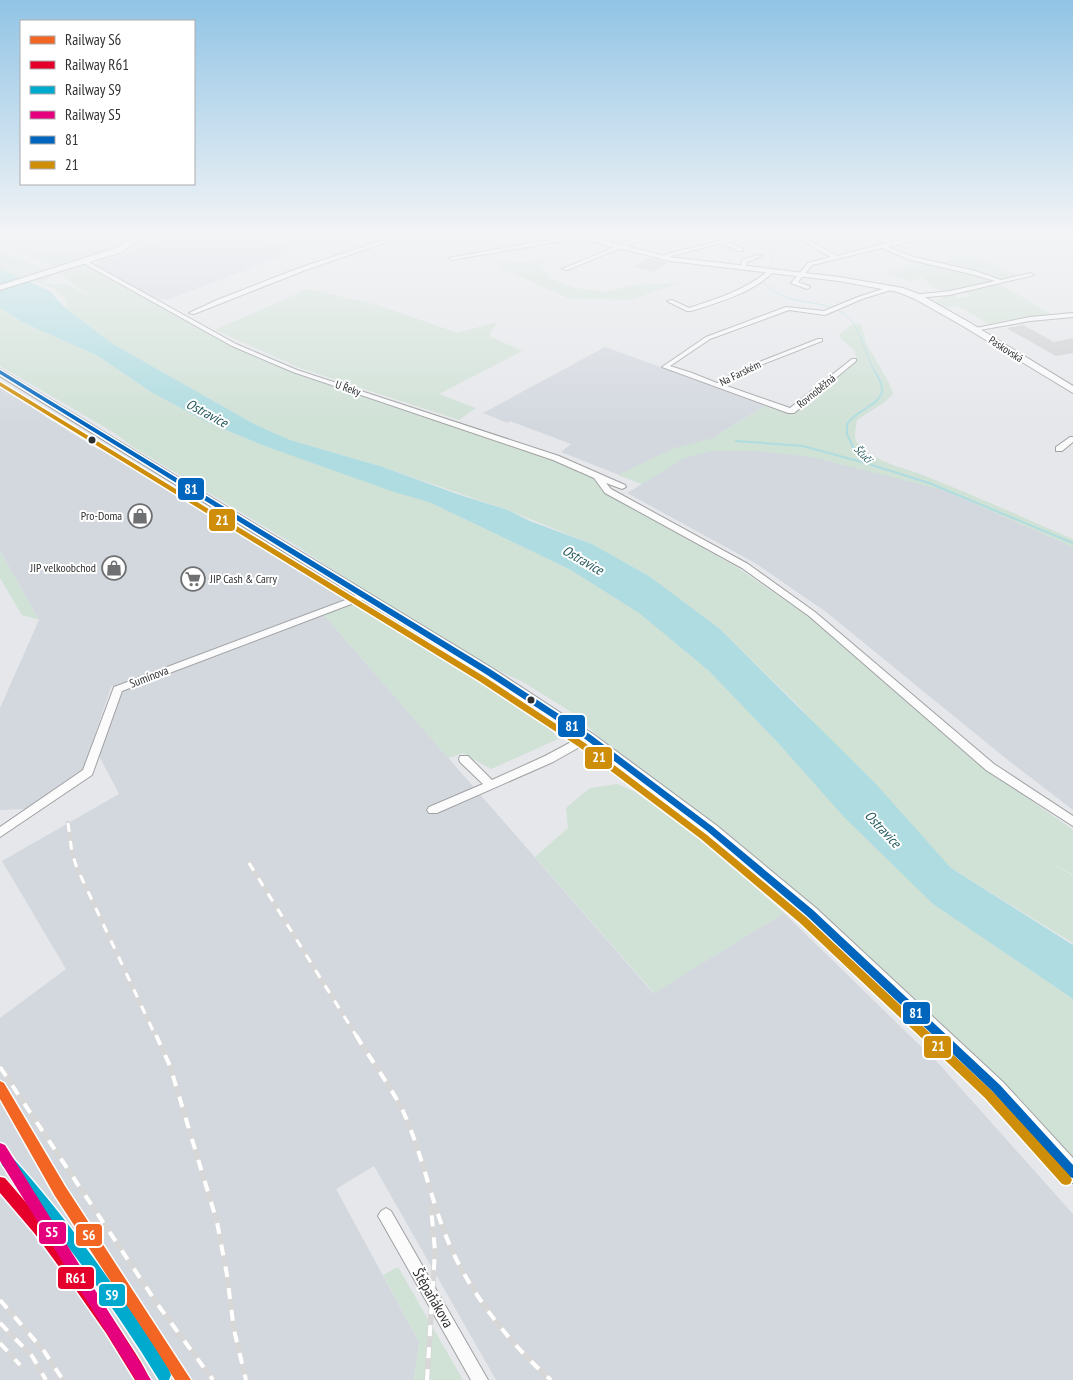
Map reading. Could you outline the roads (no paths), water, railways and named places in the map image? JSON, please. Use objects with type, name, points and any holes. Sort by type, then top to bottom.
[{"type":"main road","name":"Paskovská","points":[[916,296],[974,329],[1073,390]]},
{"type":"main road","points":[[0,372],[495,677],[588,737],[710,829],[810,913],[996,1088],[1073,1173]]},
{"type":"street","name":"U Řeky","points":[[147,296],[234,345],[295,371],[556,458],[622,487]]},
{"type":"street","points":[[192,313],[233,296]]},
{"type":"street","points":[[670,301],[689,310],[728,296]]},
{"type":"street","name":"Na Farském","points":[[820,340],[750,367],[718,386],[690,374],[665,368],[708,338],[788,308],[822,313],[834,310],[865,296]]},
{"type":"street","points":[[927,302],[940,296]]},
{"type":"street","points":[[974,329],[1030,319],[1073,315]]},
{"type":"street","name":"Rovnoběžná","points":[[718,386],[792,411],[854,360]]},
{"type":"street","points":[[1059,449],[1073,439]]},
{"type":"street","points":[[597,476],[608,491],[745,566],[805,609],[990,767],[1073,822]]},
{"type":"street","name":"Sumínova","points":[[0,833],[88,772],[118,689],[364,596]]},
{"type":"street","points":[[433,810],[549,760],[588,737]]},
{"type":"street","points":[[464,759],[491,785]]},
{"type":"street","name":"Štěpaňákova","points":[[386,1216],[480,1380]]},
{"type":"water","name":"Ostravice","points":[[0,296],[55,296],[65,308],[113,344],[256,425],[290,440],[383,467],[508,510],[530,521],[592,544],[649,576],[720,629],[875,783],[951,868],[1073,945],[1073,999],[933,904],[844,817],[780,745],[709,671],[639,613],[569,569],[429,502],[394,492],[262,445],[207,422],[151,392],[98,356],[22,322],[0,307]]},
{"type":"waterway","name":"Ščučí","points":[[783,296],[827,306],[847,316],[856,327],[875,371]]},
{"type":"waterway","name":"Ščučí","points":[[874,370],[880,381],[882,390],[880,397],[847,424],[847,434],[854,449],[872,465],[929,483],[1073,543]]},
{"type":"waterway","points":[[736,441],[803,446],[869,464]]},
{"type":"railway","points":[[68,823],[72,853],[77,868],[156,1037]]},
{"type":"railway","points":[[249,863],[357,1037]]},
{"type":"railway","points":[[156,1035],[170,1066],[217,1222],[227,1275],[234,1330],[246,1380]]},
{"type":"railway","points":[[356,1035],[402,1109],[416,1143],[444,1231],[470,1284],[508,1336],[551,1380]]},
{"type":"railway","points":[[0,1067],[158,1305],[213,1380]]},
{"type":"railway","points":[[427,1380],[435,1251],[431,1207]]},
{"type":"railway","points":[[0,1300],[44,1351],[63,1380]]},
{"type":"railway","points":[[0,1323],[32,1356],[46,1380]]},
{"type":"railway","points":[[0,1343],[20,1365]]},
{"type":"rail line","name":"S6","points":[[0,1087],[60,1191],[184,1380]]},
{"type":"rail line","name":"S5","points":[[0,1149],[144,1380]]},
{"type":"rail line","name":"S9","points":[[7,1161],[71,1238],[128,1319],[164,1375]]},
{"type":"rail line","name":"R61","points":[[0,1183],[40,1230],[76,1278],[111,1328],[143,1380]]},
{"type":"place","name":"Pro-Doma","points":[[140,516]]},
{"type":"place","name":"JIP velkoobchod","points":[[114,568]]},
{"type":"place","name":"JIP Cash & Carry","points":[[193,579]]}]
